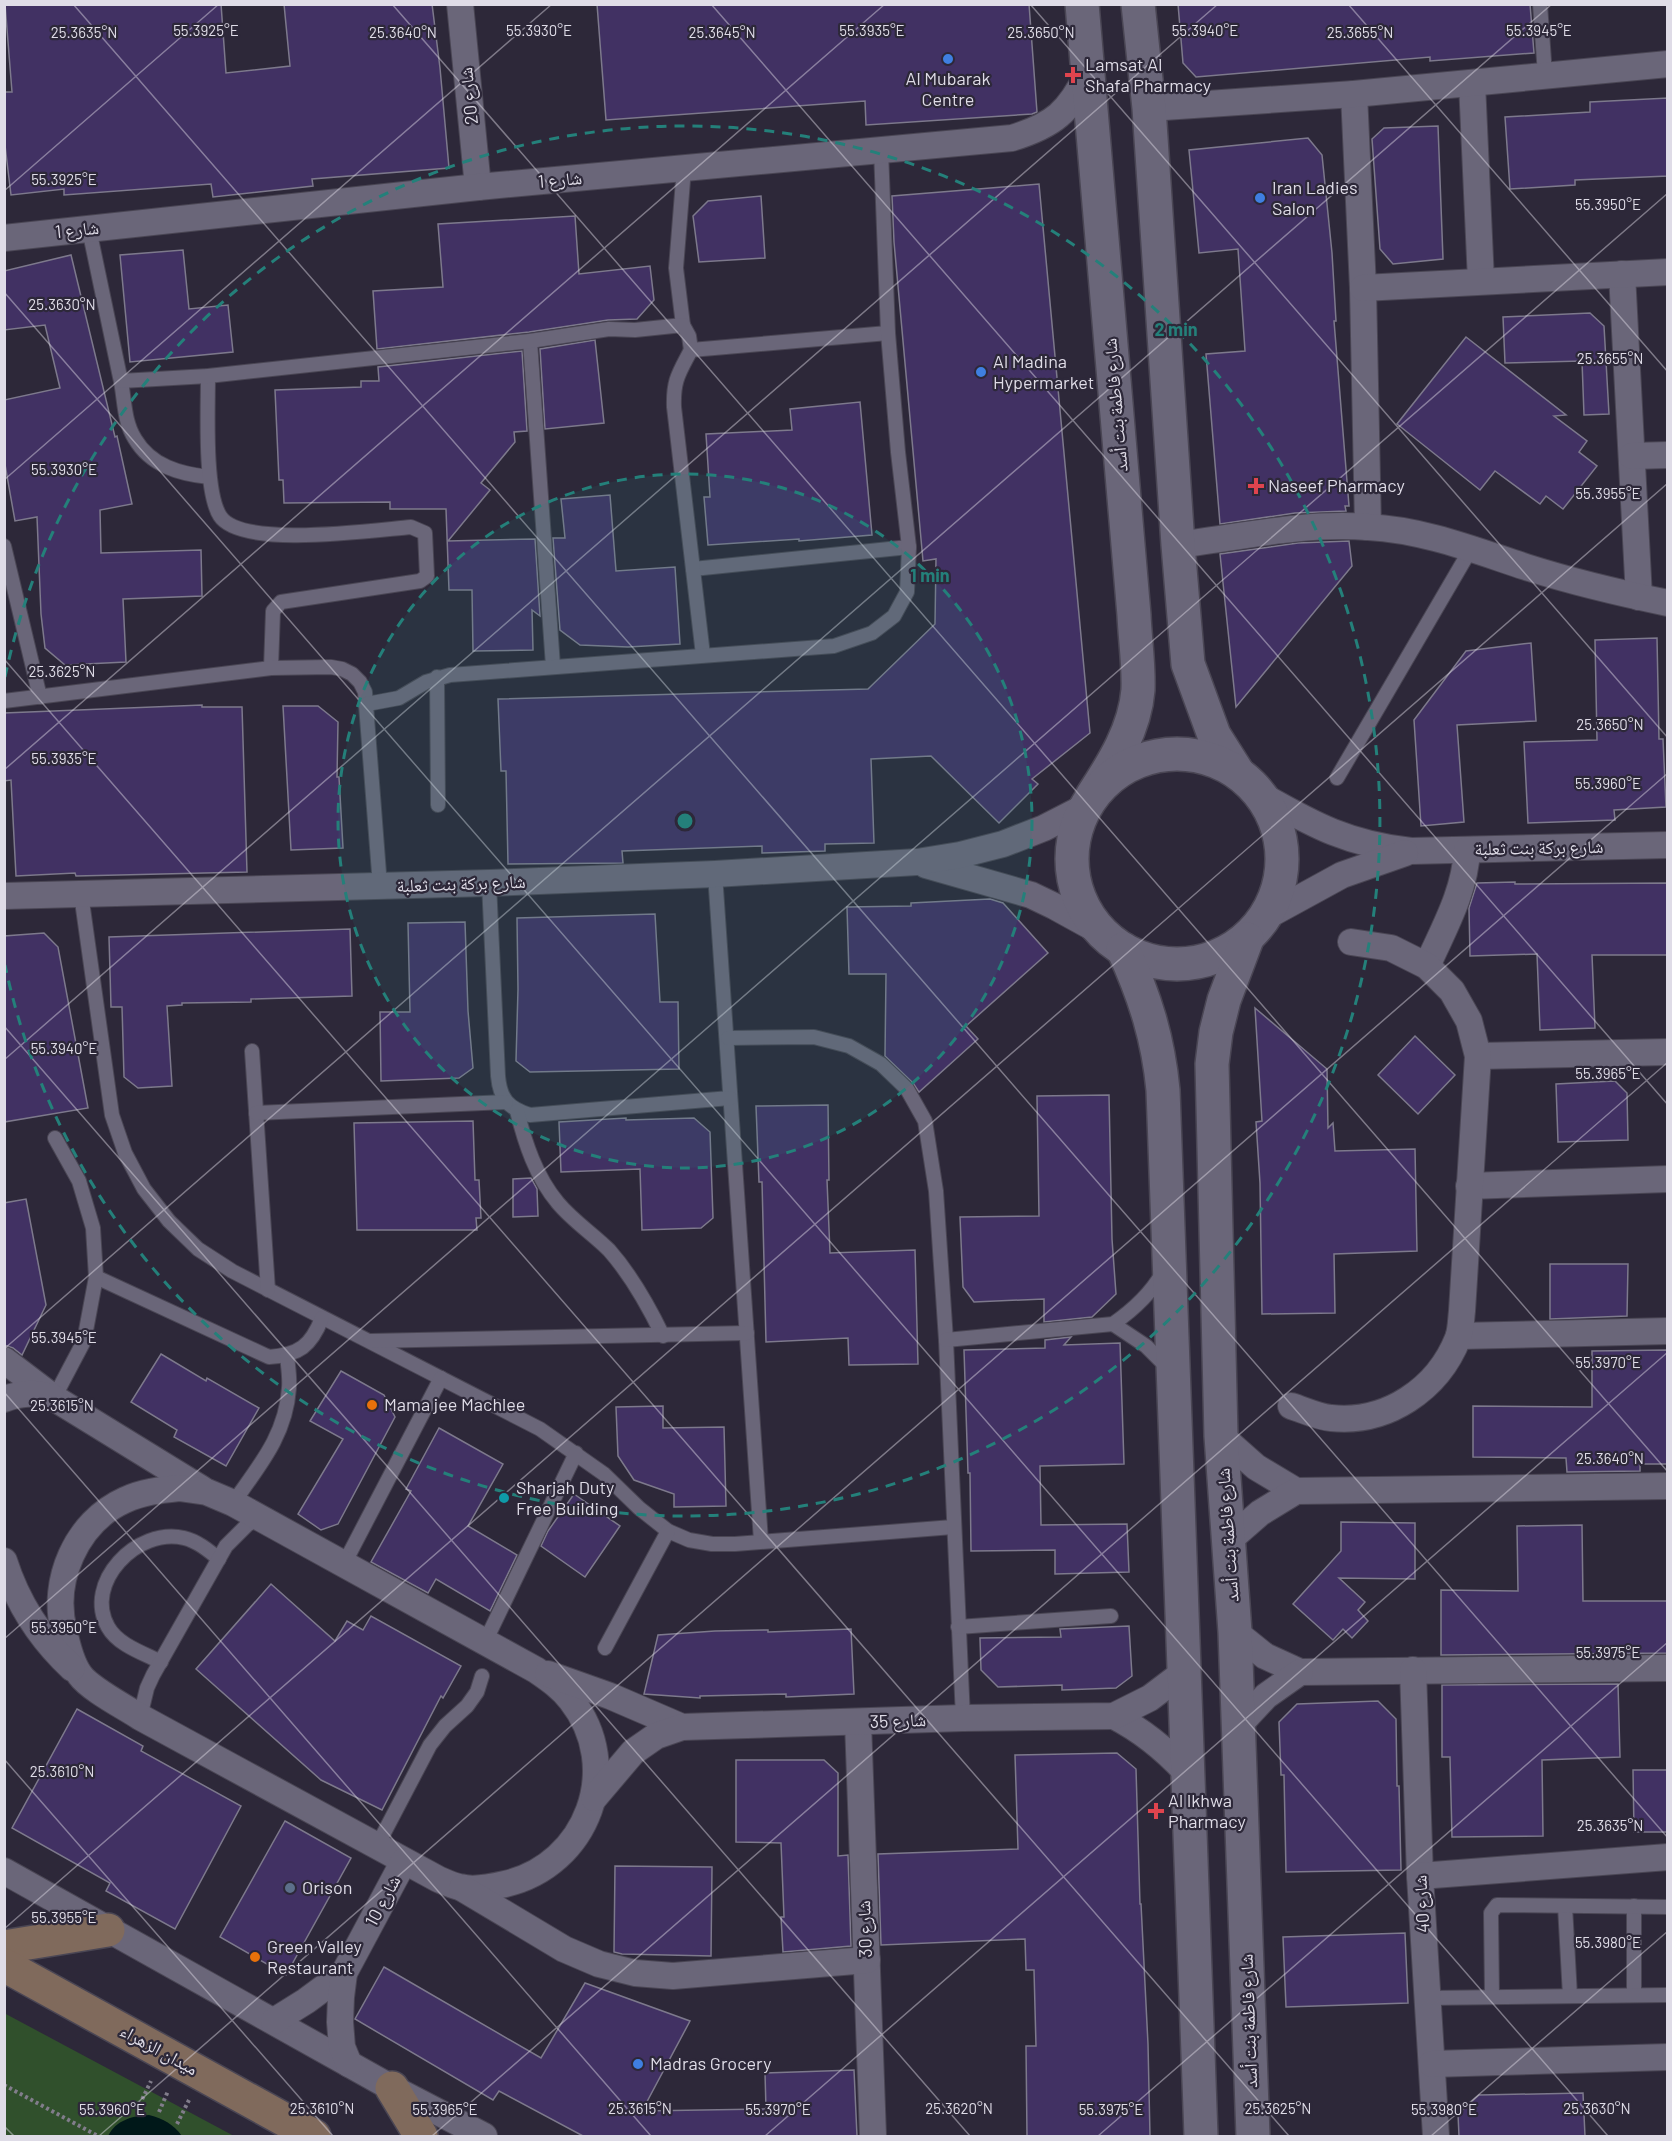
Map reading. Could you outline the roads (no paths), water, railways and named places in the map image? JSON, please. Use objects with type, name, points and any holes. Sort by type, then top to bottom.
[{"type":"main road","points":[[4,1947],[108,1930]]},
{"type":"main road","name":"ميدان الزهراء","points":[[4,1965],[314,2136]]},
{"type":"main road","points":[[392,2088],[422,2136]]},
{"type":"street","name":"شارع 20","points":[[460,4],[478,187]]},
{"type":"street","name":"شارع فاطمة بنت أسد","points":[[1082,4],[1134,615],[1138,691],[1125,738],[1113,764],[1087,802]]},
{"type":"street","points":[[1113,941],[1153,962],[1186,964],[1219,957],[1257,928],[1282,876],[1280,833],[1262,795],[1238,773],[1214,735],[1188,664],[1149,108],[1138,4]]},
{"type":"street","points":[[1149,108],[1354,94],[1668,64]]},
{"type":"street","name":"شارع 1","points":[[4,238],[478,187],[1012,138],[1037,130],[1059,116],[1077,97],[1088,73]]},
{"type":"street","points":[[1472,82],[1481,282]]},
{"type":"street","points":[[1354,94],[1363,288],[1368,527]]},
{"type":"street","points":[[1363,288],[1668,272]]},
{"type":"street","points":[[1622,274],[1639,597]]},
{"type":"street","points":[[1632,456],[1668,455]]},
{"type":"street","points":[[1178,545],[1316,526],[1368,527],[1421,534],[1472,547],[1527,567],[1668,603]]},
{"type":"street","points":[[1201,2136],[1161,1062],[1147,1005],[1113,941],[1083,906],[1072,874],[1073,840],[1087,802],[1122,768],[1160,754],[1201,756],[1238,773]]},
{"type":"street","name":"شارع بركة بنت ثعلبة","points":[[1262,795],[1301,818],[1339,836],[1379,847],[1411,850],[1467,850],[1668,845]]},
{"type":"street","name":"شارع بركة بنت ثعلبة","points":[[4,896],[489,883],[716,874],[917,862],[960,855],[1003,844],[1044,828],[1087,802]]},
{"type":"street","name":"شارع بركة بنت ثعلبة","points":[[1257,928],[1342,875],[1411,850]]},
{"type":"street","points":[[1426,966],[1461,888],[1466,869],[1467,850]]},
{"type":"street","name":"شارع بركة بنت ثعلبة","points":[[917,862],[1031,895],[1113,941]]},
{"type":"street","name":"شارع فاطمة بنت أسد","points":[[1253,2136],[1234,1632],[1221,1436],[1212,1064],[1216,1032],[1224,1000],[1257,928]]},
{"type":"street","points":[[1291,1406],[1330,1418],[1371,1416],[1390,1409],[1409,1401],[1440,1373],[1459,1336],[1478,1056],[1469,1022],[1452,991],[1426,966],[1391,948],[1351,942]]},
{"type":"street","points":[[1478,1056],[1668,1052]]},
{"type":"street","points":[[1469,1186],[1668,1179]]},
{"type":"street","points":[[1459,1336],[1668,1330]]},
{"type":"street","points":[[4,1360],[54,1398],[207,1492],[260,1517],[536,1670],[555,1683],[572,1701],[588,1729],[596,1761],[594,1798],[585,1821],[570,1846],[548,1866],[522,1880],[493,1887],[462,1888]]},
{"type":"street","points":[[4,1399],[22,1393],[54,1398]]},
{"type":"street","points":[[1221,1436],[1256,1467],[1296,1491]]},
{"type":"street","points":[[1228,1541],[1260,1513],[1296,1491],[1668,1486]]},
{"type":"street","points":[[80,1675],[68,1648],[61,1620],[60,1591],[67,1563],[80,1538],[100,1516],[123,1500],[150,1491],[179,1488],[207,1492]]},
{"type":"street","points":[[4,1561],[25,1611],[54,1651],[107,1696],[140,1717],[438,1880],[462,1888],[564,1949],[599,1964],[635,1973],[673,1976],[867,1960]]},
{"type":"street","points":[[1234,1632],[1265,1656],[1299,1672],[1668,1668]]},
{"type":"street","points":[[536,1670],[610,1696],[682,1726]]},
{"type":"street","name":"شارع 40","points":[[1413,1670],[1420,1876],[1436,2136]]},
{"type":"street","points":[[1238,1726],[1266,1696],[1299,1672]]},
{"type":"street","name":"شارع 35","points":[[682,1726],[1114,1716],[1150,1698],[1183,1674]]},
{"type":"street","points":[[1114,1716],[1154,1740],[1187,1773]]},
{"type":"street","name":"شارع 30","points":[[858,1722],[873,2136]]},
{"type":"street","points":[[594,1798],[633,1752],[656,1736],[682,1726]]},
{"type":"street","points":[[1420,1876],[1668,1857]]},
{"type":"street","name":"شارع 10","points":[[349,2064],[342,2047],[340,2022],[340,1997],[344,1973],[404,1861]]},
{"type":"street","points":[[4,1871],[392,2088],[484,2136]]},
{"type":"street","name":"شارع 10","points":[[274,2020],[306,2001],[344,1973]]},
{"type":"street","points":[[1432,2064],[1668,2057]]},
{"type":"lane","points":[[1540,4],[1545,75]]},
{"type":"lane","points":[[367,704],[399,698],[437,677],[553,666],[834,646],[872,633],[894,616],[907,592],[909,547],[888,333],[881,150]]},
{"type":"lane","points":[[684,168],[676,268],[683,325],[689,336],[691,350],[676,377],[673,392],[703,655]]},
{"type":"lane","points":[[89,229],[121,381],[126,420],[136,440],[150,456],[168,468],[188,475],[210,477]]},
{"type":"lane","points":[[121,381],[208,376],[530,341],[609,329],[635,330],[683,325]]},
{"type":"lane","points":[[691,350],[888,333]]},
{"type":"lane","points":[[530,341],[553,666]]},
{"type":"lane","points":[[208,376],[210,477],[213,499],[220,518],[237,529],[256,534],[303,536],[411,527],[425,533],[427,576],[420,581],[281,602],[273,611],[271,668]]},
{"type":"lane","points":[[4,546],[40,697]]},
{"type":"lane","points":[[693,569],[909,547]]},
{"type":"lane","points":[[1337,778],[1472,547]]},
{"type":"lane","points":[[4,701],[271,668],[331,667],[342,669],[352,674],[360,682],[365,692],[380,886]]},
{"type":"lane","points":[[437,677],[438,805]]},
{"type":"lane","points":[[716,874],[761,1541]]},
{"type":"lane","points":[[489,883],[499,1090],[511,1106],[544,1183],[558,1203],[609,1250],[630,1276],[663,1336]]},
{"type":"lane","points":[[81,894],[112,1115],[125,1154],[144,1189],[169,1221],[198,1249],[232,1271],[321,1318],[540,1429],[604,1474],[639,1508],[668,1531],[689,1540],[712,1544],[953,1527]]},
{"type":"lane","points":[[728,1038],[814,1037],[849,1046],[881,1064],[907,1089],[926,1120],[932,1155],[946,1340],[963,1718]]},
{"type":"lane","points":[[252,1051],[268,1290]]},
{"type":"lane","points":[[256,1113],[511,1106],[530,1115],[730,1098]]},
{"type":"lane","points":[[54,1398],[84,1341],[96,1277],[93,1228],[79,1181],[55,1138]]},
{"type":"lane","points":[[946,1340],[1113,1324],[1145,1297],[1169,1262]]},
{"type":"lane","points":[[96,1277],[269,1357],[287,1356],[303,1348],[315,1335],[321,1318]]},
{"type":"lane","points":[[1113,1324],[1146,1346],[1174,1375]]},
{"type":"lane","points":[[368,1341],[747,1333]]},
{"type":"lane","points":[[233,1503],[273,1447],[285,1418],[290,1387],[287,1356]]},
{"type":"lane","points":[[344,1564],[441,1378]]},
{"type":"lane","points":[[485,1642],[576,1453]]},
{"type":"lane","points":[[140,1717],[147,1688],[160,1662],[219,1559],[236,1535],[260,1517]]},
{"type":"lane","points":[[605,1647],[668,1531]]},
{"type":"lane","points":[[160,1662],[123,1642],[108,1628],[103,1615],[102,1602],[113,1569],[126,1552],[143,1542],[163,1536],[184,1538],[203,1545],[219,1559]]},
{"type":"lane","points":[[958,1627],[1111,1616]]},
{"type":"lane","points":[[377,1846],[430,1745],[445,1726],[467,1706],[477,1692],[482,1676]]},
{"type":"lane","points":[[1492,1997],[1491,1913],[1497,1905],[1668,1907]]},
{"type":"lane","points":[[1565,1905],[1570,1996]]},
{"type":"lane","points":[[1634,1906],[1634,1995]]},
{"type":"lane","points":[[1428,1998],[1668,1995]]},
{"type":"place","name":"Al Mubarak Centre","points":[[948,59]]},
{"type":"place","name":"Lamsat Al Shafa Pharmacy","points":[[1073,75]]},
{"type":"place","name":"Iran Ladies Salon","points":[[1260,198]]},
{"type":"place","name":"Al Madina Hypermarket","points":[[981,372]]},
{"type":"place","name":"Naseef Pharmacy","points":[[1256,486]]},
{"type":"place","name":"Mama jee Machlee","points":[[372,1405]]},
{"type":"place","name":"Sharjah Duty Free Building","points":[[504,1498]]},
{"type":"place","name":"Al Ikhwa Pharmacy","points":[[1156,1811]]},
{"type":"place","name":"Orison","points":[[290,1888]]},
{"type":"place","name":"Green Valley Restaurant","points":[[255,1957]]},
{"type":"place","name":"Madras Grocery","points":[[638,2064]]}]
